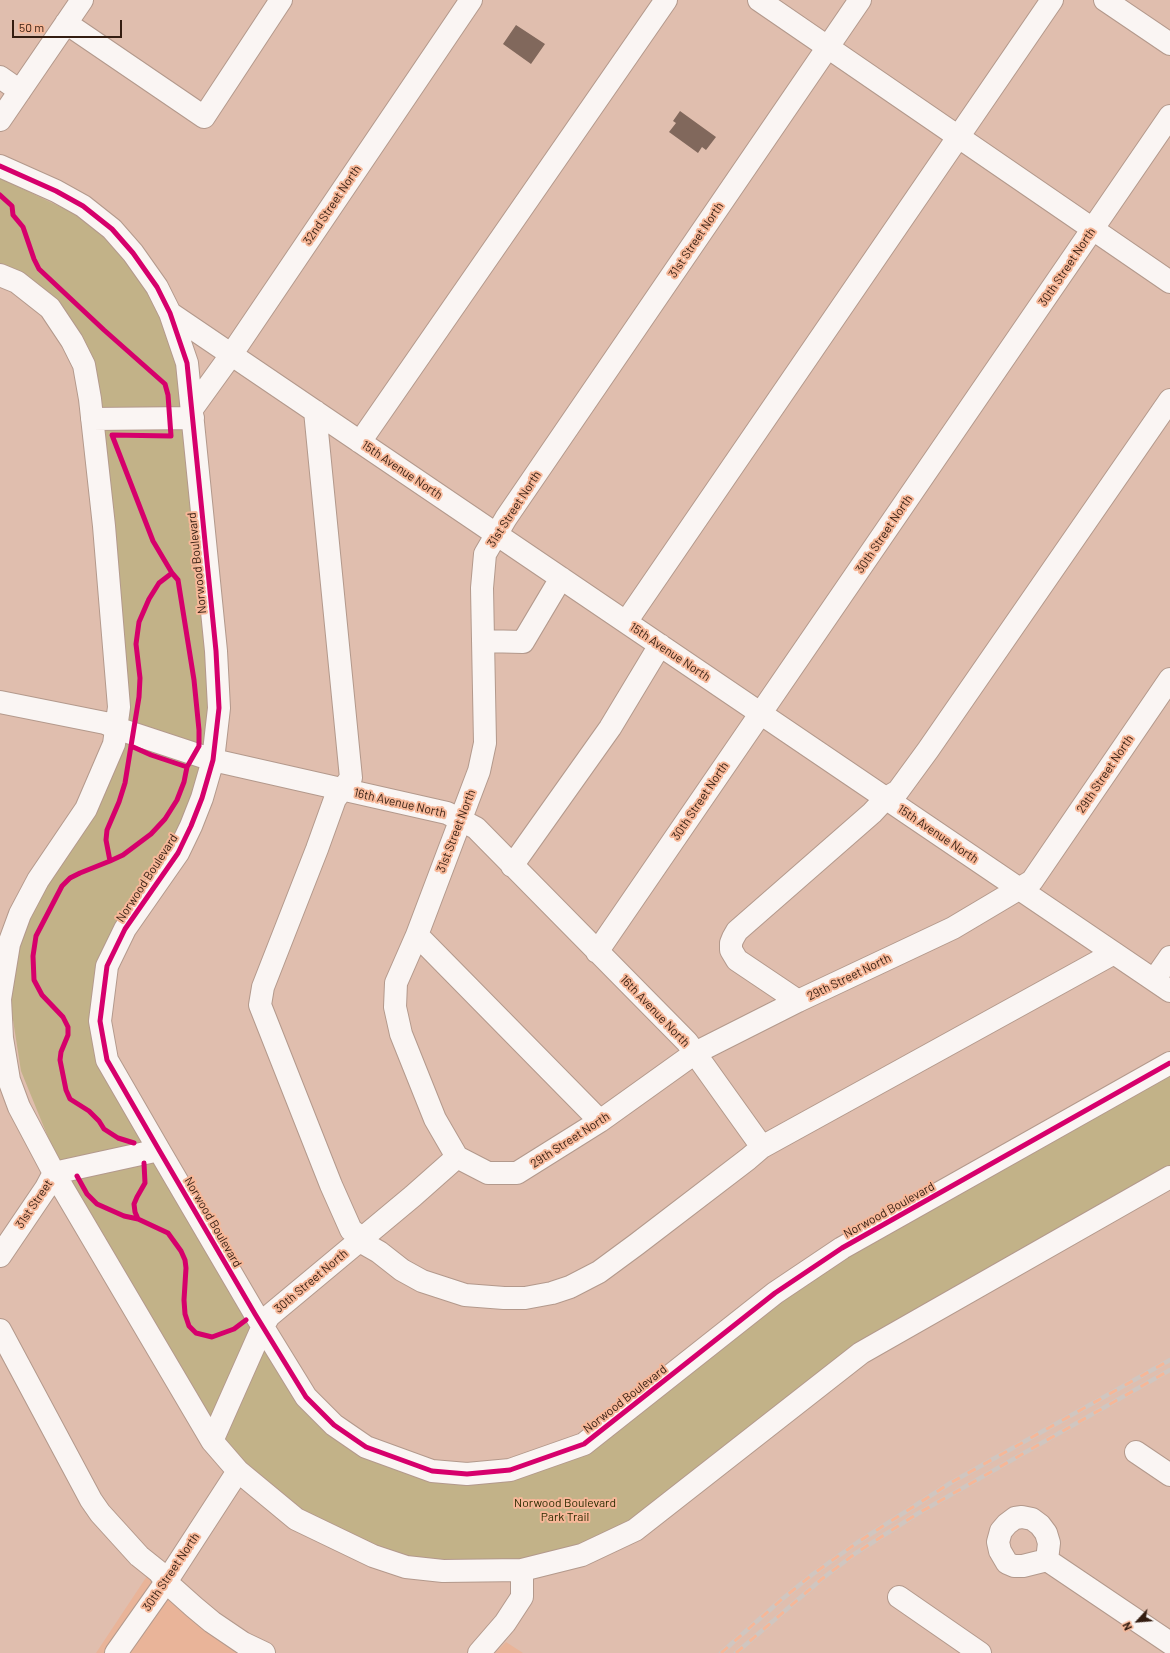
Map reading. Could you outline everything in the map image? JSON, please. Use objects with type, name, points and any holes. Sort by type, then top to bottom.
[{"type":"street","points":[[0,120],[82,0]]},
{"type":"street","points":[[66,23],[204,117],[281,0]]},
{"type":"street","name":"32nd Street North","points":[[192,414],[471,0]]},
{"type":"street","points":[[360,442],[666,0]]},
{"type":"street","points":[[759,0],[1170,282]]},
{"type":"street","name":"31st Street North","points":[[457,1157],[435,1119],[401,1034],[395,1007],[396,983],[417,934],[479,771],[485,744],[482,588],[485,554],[496,534],[860,0]]},
{"type":"street","points":[[626,622],[1052,0]]},
{"type":"street","points":[[1105,0],[1170,44]]},
{"type":"street","points":[[0,77],[20,91]]},
{"type":"street","name":"30th Street North","points":[[597,952],[1170,116]]},
{"type":"street","name":"Norwood Boulevard","points":[[0,166],[56,191],[83,206],[112,229],[133,253],[157,287],[170,313],[187,363],[216,651],[219,708],[213,760],[202,798],[178,853],[125,929],[107,966],[100,1022],[107,1060],[159,1150],[262,1326],[306,1397],[334,1425],[366,1447],[432,1471],[467,1474],[510,1470],[584,1444],[775,1293],[842,1248],[1170,1063]]},
{"type":"street","points":[[0,275],[17,282],[50,308],[72,341],[84,365],[90,399],[104,526],[119,707],[114,744],[86,809],[38,880],[20,914],[9,944],[0,999],[2,1038],[9,1080],[18,1107],[54,1173],[212,1441],[238,1471],[296,1519],[373,1556],[406,1567],[443,1571],[522,1570],[582,1555],[635,1530],[861,1353],[1170,1177]]},
{"type":"street","name":"15th Avenue North","points":[[170,313],[1162,986]]},
{"type":"street","points":[[798,1002],[737,960],[731,950],[730,943],[732,938],[737,931],[872,813],[886,798],[898,791],[928,750],[1170,400]]},
{"type":"street","points":[[315,411],[351,778],[335,799],[263,987],[260,1005],[351,1230],[362,1238],[365,1244],[379,1252],[402,1270],[422,1281],[448,1290],[465,1294],[504,1298],[525,1298],[552,1293],[570,1287],[599,1272],[742,1164],[762,1147],[1114,953]]},
{"type":"street","points":[[92,419],[192,414]]},
{"type":"street","points":[[483,641],[523,642],[561,578]]},
{"type":"street","points":[[512,866],[610,728],[660,645]]},
{"type":"street","name":"29th Street North","points":[[457,1157],[488,1173],[517,1173],[600,1121],[695,1053],[952,928],[1032,881],[1170,679]]},
{"type":"street","name":"16th Avenue North","points":[[0,702],[105,723],[213,760],[447,813],[476,828],[687,1042],[762,1147]]},
{"type":"street","points":[[417,934],[600,1121]]},
{"type":"street","points":[[1162,986],[1170,957]]},
{"type":"street","points":[[54,1173],[159,1150]]},
{"type":"street","name":"30th Street North","points":[[212,1441],[262,1326],[269,1316],[457,1157]]},
{"type":"street","name":"31st Street","points":[[0,1256],[46,1188],[54,1173]]},
{"type":"street","points":[[0,1330],[91,1500],[100,1512],[139,1556],[159,1572],[166,1582],[212,1622],[243,1643],[264,1653]]},
{"type":"street","points":[[1136,1452],[1170,1475]]},
{"type":"street","name":"30th Street North","points":[[116,1653],[166,1582],[238,1471]]},
{"type":"street","points":[[1047,1560],[1170,1643]]},
{"type":"street","points":[[479,1653],[505,1623],[522,1597],[522,1570]]},
{"type":"street","points":[[899,1598],[980,1653]]},
{"type":"shaded area","points":[[147,1576],[209,1634],[245,1653],[96,1653]]},
{"type":"shaded area","points":[[506,1642],[523,1653],[495,1653]]},
{"type":"green space","name":"Norwood Boulevard Park Trail","points":[[0,178],[90,221],[148,284],[180,364],[211,701],[203,764],[168,856],[114,935],[95,1027],[300,1402],[431,1479],[581,1453],[849,1250],[1170,1069],[1170,1177],[861,1353],[582,1555],[406,1567],[296,1519],[232,1450],[211,1420],[59,1164],[21,1071],[10,1001],[16,946],[128,723],[90,357],[53,304],[0,281]]},
{"type":"building","points":[[516,25],[545,44],[531,64],[503,44]]},
{"type":"building","points":[[680,111],[716,137],[706,150],[702,147],[698,153],[669,132],[676,123],[673,121]]},
{"type":"railway","points":[[721,1653],[813,1574],[858,1542],[952,1482],[1170,1360]]},
{"type":"railway","points":[[736,1653],[823,1578],[856,1553],[917,1514],[1170,1370]]},
{"type":"cycle path","points":[[0,166],[56,191],[83,206],[112,229],[133,253],[157,287],[170,313],[187,363],[216,651],[219,708],[213,760],[202,798],[178,853],[125,929],[107,966],[100,1021],[107,1060],[159,1150],[255,1314],[306,1397],[334,1425],[366,1447],[432,1471],[467,1474],[510,1470],[584,1444],[775,1293],[842,1248],[1170,1063]]},
{"type":"cycle path","points":[[0,195],[12,206],[13,215],[23,227],[39,269],[104,330],[165,384],[168,395],[171,436],[112,435],[153,541],[172,573],[159,583],[149,599],[139,622],[136,644],[140,678],[139,697],[131,746]]},
{"type":"cycle path","points":[[172,573],[178,580],[194,680],[199,730],[199,746],[187,767]]},
{"type":"cycle path","points":[[110,861],[106,840],[107,830],[125,783],[131,746],[151,755],[187,767],[184,782],[177,800],[165,819],[151,834],[123,855],[110,861],[80,873],[70,878],[62,886],[36,936],[33,956],[34,980],[42,995],[63,1017],[68,1027],[68,1035],[61,1052],[60,1060],[66,1090],[70,1099],[89,1111],[99,1121],[104,1129],[118,1138],[134,1143]]},
{"type":"cycle path","points":[[144,1163],[145,1183],[134,1204],[135,1212],[138,1219],[168,1233],[181,1251],[185,1260],[186,1268],[184,1300],[185,1314],[189,1326],[196,1333],[212,1337],[234,1329],[246,1320]]},
{"type":"cycle path","points":[[77,1176],[87,1194],[97,1204],[124,1216],[138,1219]]}]
